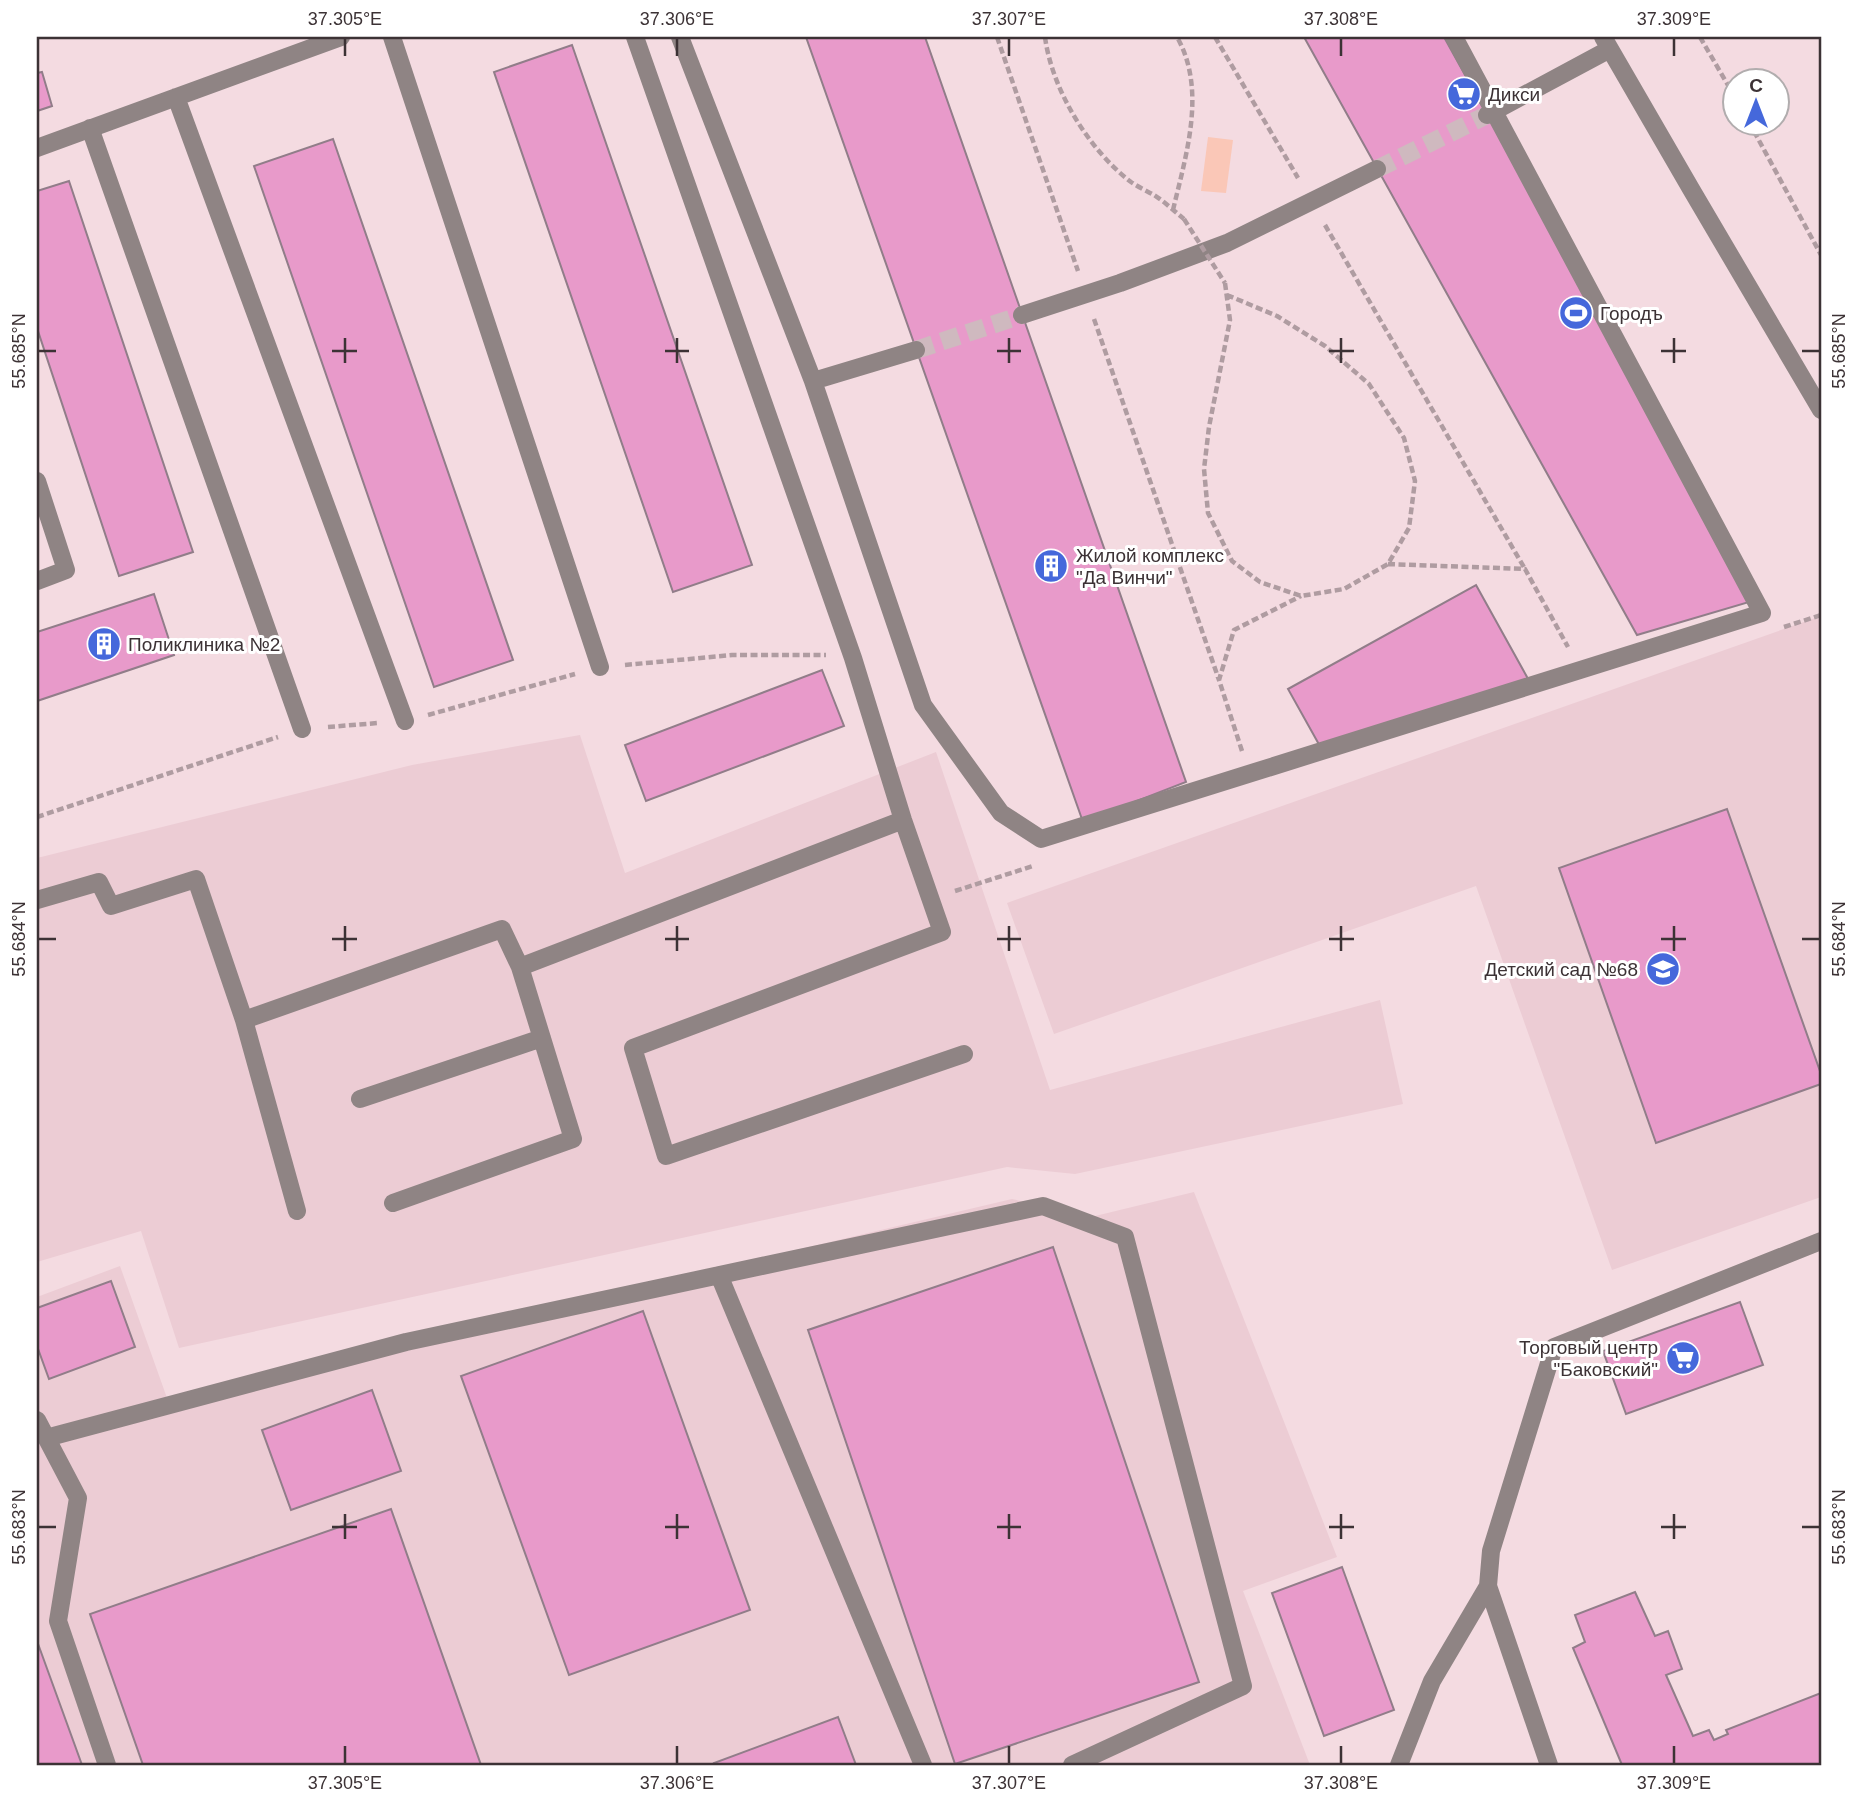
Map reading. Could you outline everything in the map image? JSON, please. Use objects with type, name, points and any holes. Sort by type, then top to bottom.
[{"type":"street","points":[[37,148],[341,37]]},
{"type":"street","points":[[392,37],[600,667]]},
{"type":"street","points":[[635,37],[853,658],[903,820],[942,932],[633,1048],[666,1156],[964,1055]]},
{"type":"street","points":[[680,37],[813,381],[923,705],[1001,813],[1041,839],[1762,613],[1490,113],[1454,37]]},
{"type":"street","points":[[1490,113],[1606,43],[1821,410]]},
{"type":"street","points":[[176,97],[405,721]]},
{"type":"street","points":[[90,128],[302,729]]},
{"type":"street","points":[[1022,315],[1120,284],[1227,243],[1377,169]]},
{"type":"street","points":[[813,381],[916,350]]},
{"type":"street","points":[[37,481],[66,570],[37,581]]},
{"type":"street","points":[[520,967],[903,820]]},
{"type":"street","points":[[37,900],[99,882],[111,906],[196,879],[244,1020],[297,1211]]},
{"type":"street","points":[[244,1020],[502,929],[520,967],[573,1139],[393,1203]]},
{"type":"street","points":[[360,1099],[542,1038]]},
{"type":"street","points":[[46,1438],[406,1342],[1043,1206],[1125,1237],[1243,1685],[1072,1765]]},
{"type":"street","points":[[1549,1765],[1489,1586],[1491,1551],[1554,1347],[1821,1241]]},
{"type":"street","points":[[719,1275],[923,1765]]},
{"type":"street","points":[[37,1420],[78,1499],[58,1621],[107,1765]]},
{"type":"street","points":[[1399,1765],[1432,1681],[1489,1586]]},
{"type":"path","points":[[997,37],[1249,774]]},
{"type":"path","points":[[1045,37],[1059,86],[1083,130],[1110,163],[1132,183],[1156,196],[1184,219],[1225,284],[1230,320],[1209,427],[1204,469],[1208,513],[1232,561],[1260,582],[1301,596]]},
{"type":"path","points":[[1173,210],[1188,148],[1192,108],[1189,73],[1177,37]]},
{"type":"path","points":[[1215,37],[1525,569],[1580,670]]},
{"type":"path","points":[[1700,37],[1722,76]]},
{"type":"path","points":[[1757,136],[1821,255]]},
{"type":"path","points":[[1219,680],[1234,631],[1301,596],[1344,589],[1388,564],[1409,528],[1415,481],[1404,438],[1369,384],[1325,346],[1276,316],[1227,295]]},
{"type":"path","points":[[1388,564],[1525,569]]},
{"type":"path","points":[[1783,627],[1821,615]]},
{"type":"path","points":[[600,667],[732,655],[823,654],[853,658]]},
{"type":"shaded area","points":[[1208,137],[1233,140],[1226,193],[1201,191]]},
{"type":"shaded area","name":"Детский сад №68","points":[[1818,617],[1821,627],[1821,1197],[1612,1270],[1476,886],[1054,1034],[1007,903]]},
{"type":"shaded area","points":[[580,735],[625,873],[936,752],[1050,1090],[1380,1000],[1403,1104],[1075,1174],[1007,1167],[179,1348],[141,1231],[37,1262],[37,858],[412,765]]},
{"type":"shaded area","points":[[1194,1192],[1337,1557],[1243,1591],[1310,1765],[37,1765],[37,1297],[120,1266],[167,1398],[1012,1199],[1091,1217]]},
{"type":"building","name":"Жилой комплекс \"Да Винчи\"","points":[[806,37],[925,37],[1186,782],[1083,822]]},
{"type":"building","points":[[1304,37],[1444,37],[1756,600],[1637,635]]},
{"type":"building","points":[[572,45],[752,565],[673,592],[494,72]]},
{"type":"building","points":[[42,72],[52,106],[37,111],[37,73]]},
{"type":"building","points":[[333,139],[513,660],[434,687],[254,166]]},
{"type":"building","points":[[69,181],[193,552],[119,576],[37,328],[37,191]]},
{"type":"building","points":[[1476,585],[1532,686],[1321,748],[1288,689]]},
{"type":"building","name":"Поликлиника №2","points":[[154,594],[174,655],[37,701],[37,632]]},
{"type":"building","points":[[822,670],[844,726],[646,801],[625,745]]},
{"type":"building","points":[[1727,809],[1821,1074],[1821,1084],[1656,1143],[1559,868]]},
{"type":"building","points":[[1053,1247],[1199,1682],[955,1764],[808,1330]]},
{"type":"building","points":[[111,1281],[135,1347],[49,1379],[37,1346],[37,1308]]},
{"type":"building","name":"Торговый центр \"Баковский\"","points":[[1740,1302],[1763,1365],[1626,1414],[1603,1351]]},
{"type":"building","points":[[643,1311],[750,1610],[569,1675],[461,1376]]},
{"type":"building","points":[[372,1390],[401,1471],[291,1510],[262,1430]]},
{"type":"building","points":[[391,1509],[481,1765],[143,1765],[90,1614]]},
{"type":"building","points":[[1342,1567],[1394,1710],[1324,1736],[1272,1593]]},
{"type":"building","points":[[1635,1592],[1655,1636],[1668,1631],[1682,1669],[1666,1675],[1693,1736],[1709,1730],[1714,1740],[1728,1734],[1726,1730],[1821,1693],[1821,1765],[1622,1765],[1573,1648],[1585,1642],[1575,1615]]},
{"type":"building","points":[[37,1641],[82,1765],[37,1765]]},
{"type":"building","points":[[838,1717],[856,1765],[714,1763]]},
{"type":"tunnel","points":[[1377,169],[1487,115]]},
{"type":"tunnel","points":[[916,350],[1022,315]]},
{"type":"place","name":"Дикси","points":[[1464,94]]},
{"type":"place","name":"Городъ","points":[[1576,313]]},
{"type":"place","name":"Жилой комплекс \"Да Винчи\"","points":[[1051,566]]},
{"type":"place","name":"Поликлиника №2","points":[[104,644]]},
{"type":"place","name":"Детский сад №68","points":[[1663,969]]},
{"type":"place","name":"Торговый центр \"Баковский\"","points":[[1683,1358]]}]
